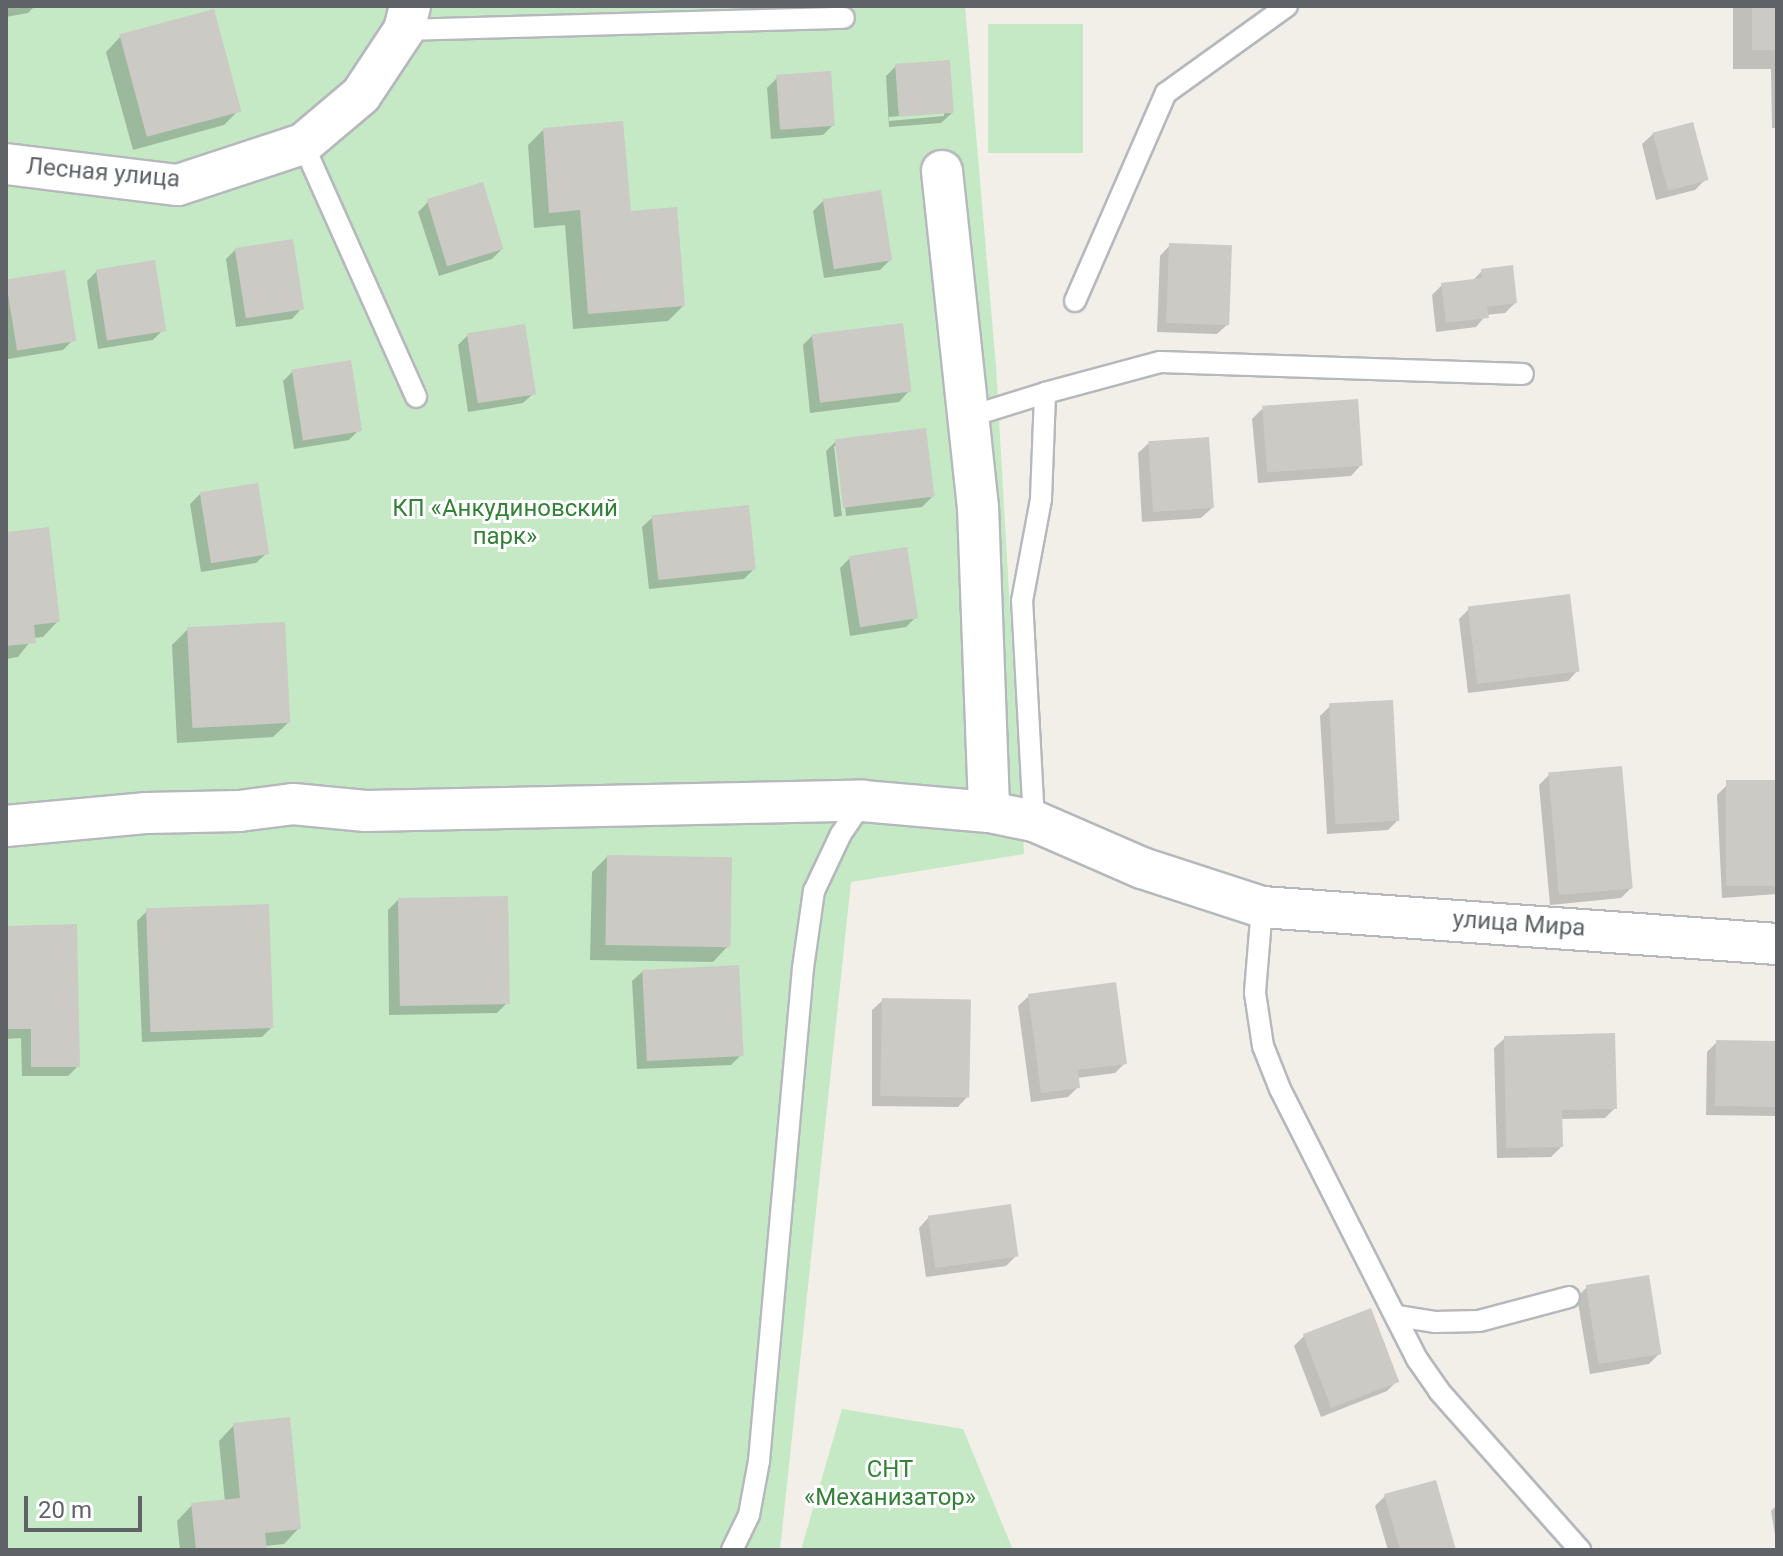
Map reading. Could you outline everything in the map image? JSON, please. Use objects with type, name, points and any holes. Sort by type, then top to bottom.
[{"type":"street","name":"Лесная улица","points":[[6,164],[178,185],[303,144],[361,95],[407,18]]},
{"type":"street","points":[[942,171],[978,507],[989,812]]},
{"type":"street","name":"улица Мира","points":[[6,826],[147,813],[239,811],[293,804],[366,811],[863,801],[989,812],[1034,821],[1142,868],[1262,907],[1777,944]]},
{"type":"lane","points":[[1075,301],[1166,93],[1287,6]]},
{"type":"lane","points":[[407,18],[844,18]]},
{"type":"lane","points":[[303,144],[416,397]]},
{"type":"lane","points":[[968,417],[1160,362],[1523,374]]},
{"type":"lane","points":[[1034,821],[1022,601],[1041,499],[1045,393]]},
{"type":"lane","points":[[732,1550],[749,1515],[759,1461],[803,968],[814,891],[841,834],[863,801]]},
{"type":"lane","points":[[1262,907],[1255,993],[1263,1046],[1280,1089],[1417,1359],[1439,1391],[1580,1550]]},
{"type":"lane","points":[[1397,1316],[1435,1322],[1479,1321],[1569,1297]]},
{"type":"green space","name":"КП «Анкудиновский парк»","points":[[6,6],[965,6],[996,367],[1024,854],[851,882],[780,1550],[6,1550]]},
{"type":"green space","points":[[988,24],[1083,24],[1083,153],[988,153]]},
{"type":"green space","name":"СНТ «Механизатор»","points":[[842,1409],[963,1429],[1013,1550],[801,1550]]},
{"type":"building","points":[[1752,6],[1777,6],[1777,50],[1752,50]]},
{"type":"building","points":[[214,9],[241,111],[147,137],[119,34]]},
{"type":"building","points":[[950,60],[954,113],[899,117],[895,64]]},
{"type":"building","points":[[831,71],[835,126],[780,130],[776,75]]},
{"type":"building","points":[[623,121],[631,211],[677,207],[685,306],[588,314],[580,210],[549,213],[543,128]]},
{"type":"building","points":[[1693,122],[1709,180],[1668,191],[1652,133]]},
{"type":"building","points":[[483,182],[503,249],[447,266],[427,199]]},
{"type":"building","points":[[881,190],[892,260],[834,269],[823,199]]},
{"type":"building","points":[[293,239],[304,309],[246,318],[235,248]]},
{"type":"building","points":[[1169,243],[1232,245],[1229,325],[1166,323]]},
{"type":"building","points":[[155,260],[166,331],[107,340],[96,269]]},
{"type":"building","points":[[1513,265],[1517,303],[1487,307],[1489,318],[1446,323],[1441,283],[1482,278],[1481,269]]},
{"type":"building","points":[[65,270],[76,341],[17,350],[6,279]]},
{"type":"building","points":[[903,323],[911,391],[820,403],[812,334]]},
{"type":"building","points":[[525,324],[536,394],[478,403],[467,333]]},
{"type":"building","points":[[351,360],[362,431],[303,440],[292,369]]},
{"type":"building","points":[[1358,399],[1363,466],[1267,473],[1262,406]]},
{"type":"building","points":[[926,428],[934,496],[843,508],[835,439]]},
{"type":"building","points":[[1209,437],[1214,508],[1153,512],[1148,441]]},
{"type":"building","points":[[258,483],[269,554],[211,563],[200,492]]},
{"type":"building","points":[[749,505],[756,570],[658,580],[652,515]]},
{"type":"building","points":[[49,527],[60,622],[34,625],[36,643],[6,646],[6,532]]},
{"type":"building","points":[[907,547],[918,618],[860,627],[849,556]]},
{"type":"building","points":[[1570,594],[1580,671],[1477,684],[1468,607]]},
{"type":"building","points":[[285,622],[290,723],[192,728],[187,627]]},
{"type":"building","points":[[1393,700],[1399,821],[1335,824],[1329,703]]},
{"type":"building","points":[[1622,766],[1633,889],[1559,895],[1548,772]]},
{"type":"building","points":[[1726,780],[1777,780],[1777,886],[1726,886]]},
{"type":"building","points":[[607,855],[732,857],[730,947],[605,945]]},
{"type":"building","points":[[508,896],[510,1004],[400,1006],[398,898]]},
{"type":"building","points":[[269,904],[273,1028],[150,1032],[146,908]]},
{"type":"building","points":[[77,924],[80,1067],[31,1067],[31,1029],[6,1029],[6,926]]},
{"type":"building","points":[[739,965],[744,1056],[647,1061],[642,970]]},
{"type":"building","points":[[1116,982],[1127,1064],[1078,1070],[1080,1088],[1041,1093],[1028,994]]},
{"type":"building","points":[[882,998],[971,1000],[969,1098],[880,1096]]},
{"type":"building","points":[[1615,1033],[1617,1109],[1562,1110],[1563,1147],[1506,1148],[1504,1036]]},
{"type":"building","points":[[1716,1040],[1777,1041],[1776,1107],[1715,1106]]},
{"type":"building","points":[[1011,1204],[1018,1256],[935,1268],[928,1216]]},
{"type":"building","points":[[1649,1275],[1662,1354],[1598,1364],[1586,1285]]},
{"type":"building","points":[[1371,1308],[1399,1382],[1331,1408],[1303,1334]]},
{"type":"building","points":[[290,1417],[301,1529],[265,1533],[267,1550],[196,1550],[191,1503],[240,1498],[233,1423]]},
{"type":"building","points":[[1436,1480],[1456,1550],[1400,1550],[1384,1494]]}]
